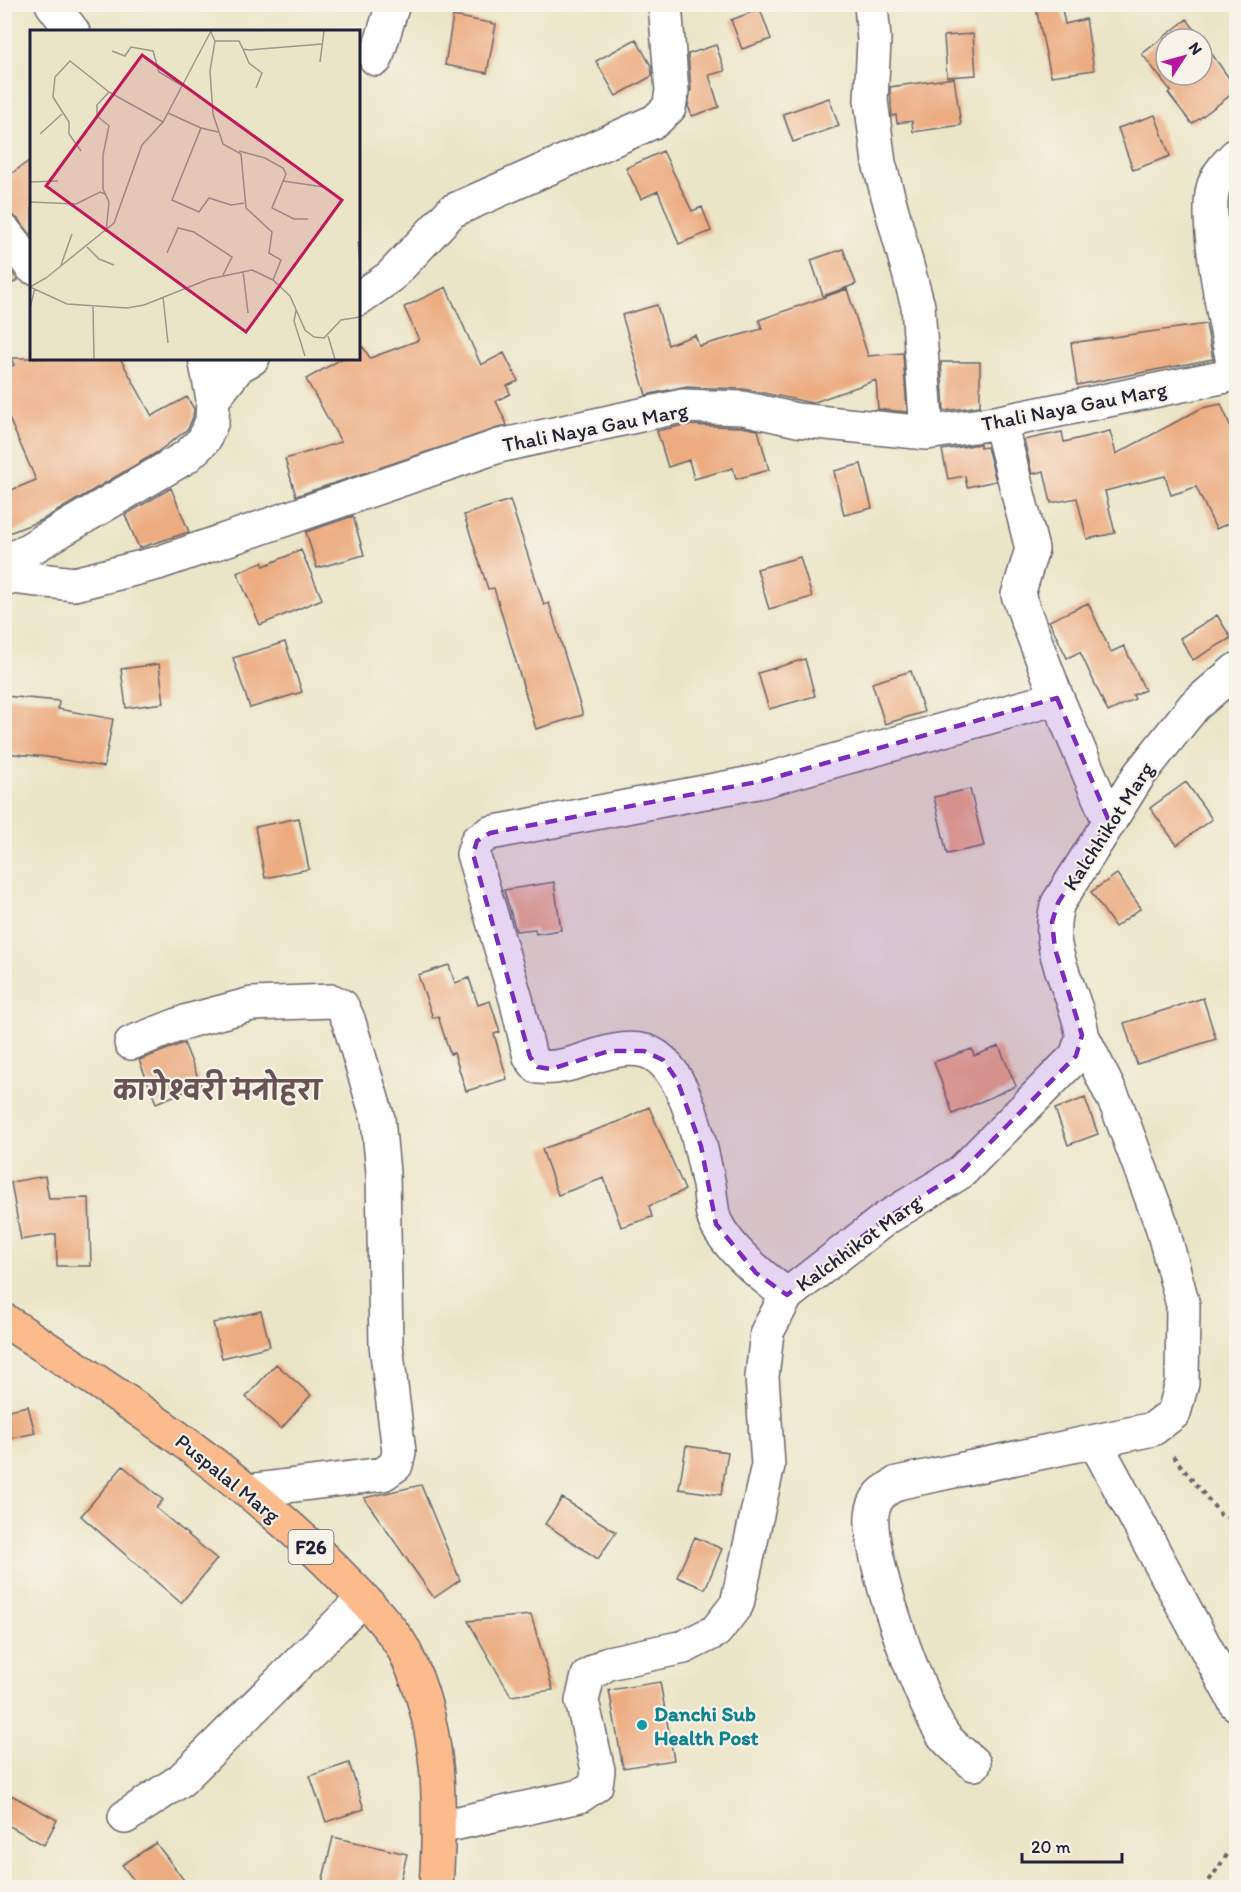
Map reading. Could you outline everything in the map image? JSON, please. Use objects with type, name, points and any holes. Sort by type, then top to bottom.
[{"type":"main road","name":"Puspalal Marg","points":[[4,1320],[157,1420],[248,1491],[324,1558],[363,1599],[404,1650],[428,1710],[437,1760],[440,1827],[436,1887]]},
{"type":"street","points":[[52,4],[72,30]]},
{"type":"street","points":[[375,59],[393,4]]},
{"type":"street","points":[[360,298],[390,277],[452,211],[655,121],[669,108],[672,91],[665,4]]},
{"type":"street","points":[[871,4],[874,40],[872,100],[879,163],[918,306],[927,433]]},
{"type":"street","points":[[1236,155],[1225,166],[1214,185],[1211,226],[1236,374]]},
{"type":"street","points":[[4,231],[30,264]]},
{"type":"street","points":[[4,564],[186,457],[204,440],[212,421],[213,399],[205,360]]},
{"type":"street","points":[[213,399],[239,366],[250,360]]},
{"type":"street","name":"Thali Naya Gau Marg","points":[[4,576],[74,584],[158,563],[499,446],[682,406],[743,408],[797,420],[927,433],[1000,422],[1236,374]]},
{"type":"street","points":[[1000,422],[1032,549],[1018,595],[1057,698],[1109,822]]},
{"type":"street","name":"Kalchhikot Marg","points":[[440,1827],[580,1796],[596,1785],[598,1770],[582,1701],[588,1676],[608,1663],[684,1647],[716,1631],[737,1604],[768,1465],[762,1377],[767,1332],[787,1295],[885,1219],[961,1172],[1076,1056],[1082,1035],[1055,949],[1052,922],[1058,903],[1139,776],[1194,706],[1236,670]]},
{"type":"street","points":[[787,1295],[756,1272],[716,1224],[701,1146],[677,1080],[663,1060],[644,1051],[609,1051],[551,1069],[538,1067],[530,1057],[516,999],[473,854],[477,841],[490,834],[762,781],[1057,698]]},
{"type":"street","points":[[131,1042],[188,1021],[252,1004],[332,1001],[342,1006],[348,1019],[378,1119],[383,1173],[386,1346],[399,1452],[396,1466],[383,1474],[248,1491]]},
{"type":"street","points":[[974,1764],[945,1736],[916,1682],[876,1558],[872,1510],[879,1495],[897,1483],[1153,1429],[1174,1413],[1182,1383],[1183,1305],[1162,1226],[1117,1106],[1082,1035]]},
{"type":"street","points":[[1095,1442],[1236,1704]]},
{"type":"street","points":[[125,1818],[181,1780],[363,1599]]},
{"type":"path","points":[[1153,1429],[1221,1515],[1236,1520]]},
{"type":"path","points":[[1204,1887],[1236,1842]]},
{"type":"highlighted area","points":[[1057,698],[1109,821],[1058,903],[1052,922],[1055,949],[1082,1035],[1076,1056],[961,1172],[885,1219],[787,1295],[756,1273],[716,1224],[701,1146],[677,1080],[663,1060],[644,1051],[609,1051],[551,1069],[538,1067],[530,1057],[473,854],[477,841],[490,833],[762,781]]},
{"type":"building","points":[[1035,4],[1061,4],[1065,24],[1086,19],[1094,70],[1051,76]]},
{"type":"building","points":[[760,9],[771,39],[742,49],[731,20]]},
{"type":"building","points":[[453,16],[496,24],[487,73],[445,65]]},
{"type":"building","points":[[1187,19],[1193,27],[1177,27]]},
{"type":"building","points":[[973,34],[976,75],[947,77],[944,36]]},
{"type":"building","points":[[636,39],[651,66],[652,76],[616,96],[596,61]]},
{"type":"building","points":[[716,45],[725,71],[709,75],[719,107],[692,116],[688,106],[691,89],[688,54]]},
{"type":"building","points":[[1154,45],[1154,69],[1142,54]]},
{"type":"building","points":[[1214,57],[1236,88],[1236,91],[1192,124],[1168,93],[1171,91],[1168,87],[1214,87]]},
{"type":"building","points":[[954,78],[961,125],[913,132],[912,121],[897,123],[896,115],[892,116],[890,87]]},
{"type":"building","points":[[829,98],[839,126],[793,142],[783,114]]},
{"type":"building","points":[[1155,115],[1170,156],[1133,170],[1118,128]]},
{"type":"building","points":[[663,151],[692,211],[702,207],[711,231],[679,244],[658,191],[641,199],[626,168]]},
{"type":"building","points":[[30,160],[30,234],[18,219],[4,210],[4,179]]},
{"type":"building","points":[[843,249],[856,284],[823,296],[811,260]]},
{"type":"building","points":[[4,262],[18,280],[4,288]]},
{"type":"building","points":[[446,287],[481,365],[504,353],[518,381],[507,386],[510,394],[496,401],[507,425],[296,496],[285,459],[341,442],[306,379],[339,360],[360,360],[360,349],[363,347],[370,358],[419,340],[404,307]]},
{"type":"building","points":[[847,289],[868,356],[903,353],[907,412],[878,409],[876,380],[812,403],[744,389],[682,387],[646,395],[622,315],[657,305],[668,345],[695,335],[699,346],[762,329],[759,320]]},
{"type":"building","points":[[1206,324],[1213,359],[1077,385],[1071,343]]},
{"type":"building","points":[[11,358],[121,360],[152,416],[187,397],[194,409],[193,417],[188,429],[156,453],[42,520],[4,535],[4,493],[36,480],[4,407],[4,369],[14,365]]},
{"type":"building","points":[[941,362],[980,362],[980,406],[944,411]]},
{"type":"building","points":[[1221,404],[1236,439],[1236,520],[1216,529],[1196,487],[1171,495],[1165,476],[1105,491],[1115,533],[1087,539],[1077,498],[1051,503],[1044,471],[1032,474],[1024,440],[1062,432],[1064,442],[1110,431],[1116,454],[1202,408]]},
{"type":"building","points":[[684,425],[741,427],[758,430],[769,470],[736,479],[733,468],[694,479],[689,460],[668,467],[657,431]]},
{"type":"building","points":[[980,444],[980,448],[987,447],[996,481],[967,487],[965,476],[948,479],[942,450]]},
{"type":"building","points":[[861,464],[872,508],[844,515],[834,471]]},
{"type":"building","points":[[171,488],[189,532],[139,548],[125,515]]},
{"type":"building","points":[[510,500],[544,605],[549,603],[583,715],[536,729],[494,588],[488,589],[464,515]]},
{"type":"building","points":[[353,516],[364,555],[317,568],[306,532]]},
{"type":"building","points":[[301,550],[322,599],[260,625],[237,573],[262,562],[264,566]]},
{"type":"building","points":[[800,557],[812,597],[769,609],[757,569]]},
{"type":"building","points":[[1088,603],[1111,652],[1124,646],[1145,690],[1133,695],[1135,699],[1108,712],[1080,652],[1067,658],[1049,621]]},
{"type":"building","points":[[1217,615],[1231,638],[1193,660],[1180,638]]},
{"type":"building","points":[[285,642],[302,692],[250,708],[233,658]]},
{"type":"building","points":[[805,659],[815,696],[769,709],[758,673]]},
{"type":"building","points":[[159,664],[164,703],[126,708],[121,669]]},
{"type":"building","points":[[911,671],[924,712],[885,724],[872,683]]},
{"type":"building","points":[[4,696],[59,701],[58,709],[113,719],[104,767],[47,757],[4,753]]},
{"type":"building","points":[[1186,782],[1212,819],[1177,845],[1150,808]]},
{"type":"building","points":[[970,789],[984,846],[947,854],[934,797]]},
{"type":"building","points":[[299,818],[309,869],[265,878],[255,827]]},
{"type":"building","points":[[1117,874],[1141,908],[1115,927],[1091,892]]},
{"type":"building","points":[[554,882],[561,930],[536,934],[535,929],[516,931],[504,890]]},
{"type":"building","points":[[449,965],[455,983],[469,978],[478,1005],[490,1001],[500,1032],[494,1034],[507,1079],[466,1091],[454,1053],[450,1054],[438,1016],[433,1018],[418,975]]},
{"type":"building","points":[[1203,998],[1216,1039],[1137,1064],[1124,1023]]},
{"type":"building","points":[[184,1043],[201,1085],[156,1103],[139,1060]]},
{"type":"building","points":[[999,1046],[1016,1086],[953,1114],[934,1062],[972,1049],[974,1056]]},
{"type":"building","points":[[1085,1098],[1098,1134],[1068,1145],[1055,1109]]},
{"type":"building","points":[[649,1107],[685,1190],[649,1206],[652,1217],[621,1227],[604,1178],[558,1195],[542,1149],[618,1122]]},
{"type":"building","points":[[45,1176],[49,1199],[89,1198],[91,1266],[57,1266],[56,1234],[21,1240],[11,1182]]},
{"type":"building","points":[[261,1311],[270,1346],[222,1358],[213,1323]]},
{"type":"building","points":[[276,1364],[311,1395],[281,1429],[246,1397]]},
{"type":"building","points":[[28,1406],[35,1433],[4,1440],[4,1411]]},
{"type":"building","points":[[686,1446],[728,1452],[721,1495],[679,1489]]},
{"type":"building","points":[[123,1466],[163,1500],[156,1508],[217,1559],[181,1603],[81,1516]]},
{"type":"building","points":[[421,1485],[460,1580],[434,1598],[364,1498]]},
{"type":"building","points":[[562,1498],[616,1532],[598,1559],[545,1524]]},
{"type":"building","points":[[695,1537],[722,1549],[705,1589],[677,1577]]},
{"type":"building","points":[[531,1615],[553,1690],[511,1696],[468,1621]]},
{"type":"building","name":"Danchi Sub Health Post","points":[[660,1682],[674,1760],[623,1768],[609,1690]]},
{"type":"building","points":[[349,1763],[364,1809],[326,1822],[310,1776]]},
{"type":"building","points":[[4,1791],[57,1820],[44,1845],[4,1823]]},
{"type":"building","points":[[333,1837],[407,1854],[399,1887],[340,1887],[322,1883]]},
{"type":"building","points":[[156,1843],[189,1887],[139,1887],[122,1865]]},
{"type":"place","name":"Danchi Sub Health Post","points":[[642,1725]]},
{"type":"district","name":"कागेश्वरी मनोहरा","points":[[217,1090]]}]
